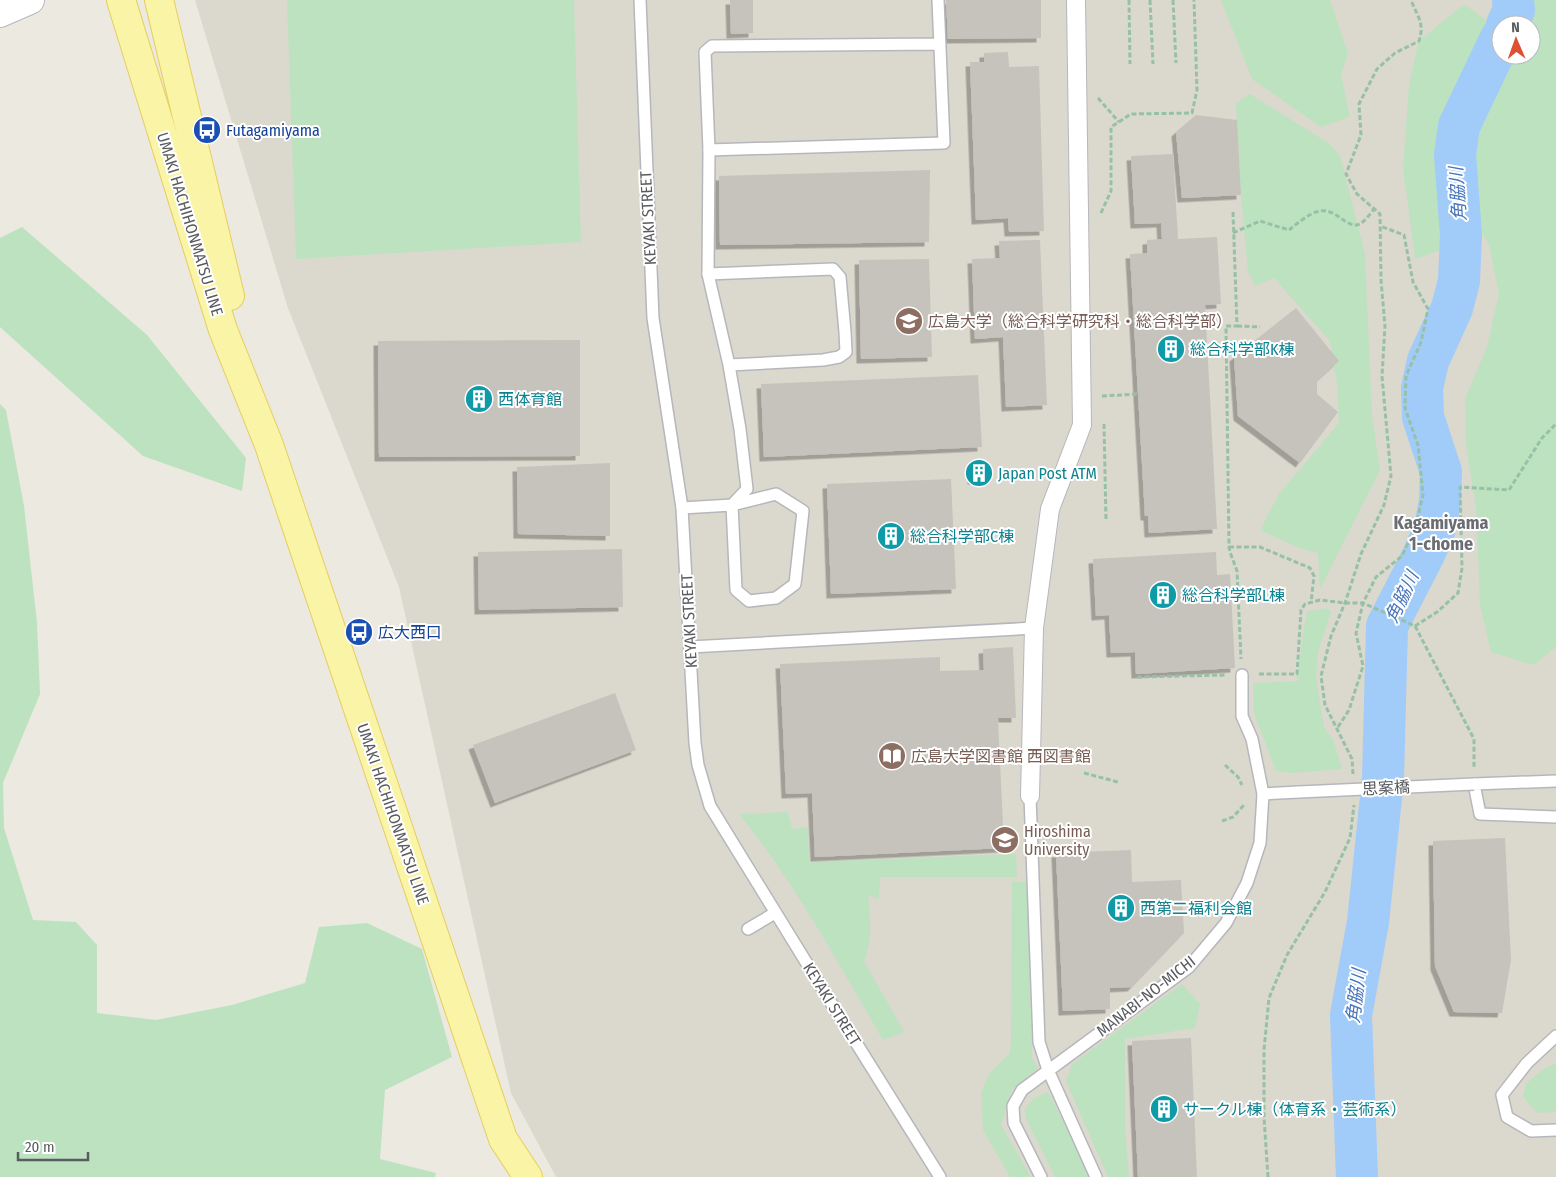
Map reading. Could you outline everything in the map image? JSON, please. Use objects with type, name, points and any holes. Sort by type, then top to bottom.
[{"type":"main road","name":"UMAKI HACHIHONMATSU LINE","points":[[121,0],[223,330],[269,445],[503,1139],[528,1177]]},
{"type":"main road","name":"UMAKI HACHIHONMATSU LINE","points":[[159,0],[237,327],[269,445]]},
{"type":"street","points":[[0,12],[30,0]]},
{"type":"street","points":[[1030,796],[1034,628],[1050,510],[1082,425],[1076,0]]},
{"type":"lane","name":"KEYAKI STREET","points":[[640,0],[653,318],[682,508],[697,758],[710,806],[940,1177]]},
{"type":"lane","points":[[709,150],[944,143],[938,0]]},
{"type":"lane","points":[[682,508],[732,505],[776,494],[802,511],[795,584],[776,598],[749,601],[736,590],[732,505],[747,489],[730,365],[708,274],[709,150],[705,52],[712,46],[940,44]]},
{"type":"lane","points":[[708,274],[833,270],[840,277],[846,332],[846,352],[839,357],[823,360],[730,365]]},
{"type":"lane","points":[[690,647],[1034,628]]},
{"type":"lane","name":"MANABI-NO-MICHI","points":[[1041,1177],[1014,1123],[1013,1106],[1022,1090],[1189,967],[1226,924],[1247,882],[1260,843],[1263,794],[1252,740],[1242,716],[1242,675]]},
{"type":"lane","points":[[1556,781],[1474,784],[1480,814],[1556,817]]},
{"type":"lane","name":"思案橋","points":[[1263,794],[1474,784]]},
{"type":"lane","points":[[1030,796],[1039,1042],[1048,1070],[1096,1177]]},
{"type":"lane","points":[[748,929],[775,913]]},
{"type":"lane","points":[[1556,1036],[1527,1063],[1502,1095],[1507,1117],[1531,1131],[1556,1130]]},
{"type":"path","points":[[1129,0],[1130,64]]},
{"type":"path","points":[[1150,0],[1153,64]]},
{"type":"path","points":[[1173,0],[1176,63]]},
{"type":"path","points":[[1100,219],[1100,214],[1110,191],[1110,127],[1132,114],[1192,113],[1197,90],[1194,0]]},
{"type":"path","points":[[1353,776],[1352,759],[1325,704],[1321,676],[1331,636],[1345,603],[1361,554],[1384,505],[1391,476],[1382,376],[1385,326],[1381,280],[1380,214],[1357,194],[1346,174],[1361,135],[1359,104],[1377,68],[1395,53],[1419,41],[1422,33],[1421,22],[1411,0]]},
{"type":"path","points":[[1102,100],[1119,122]]},
{"type":"path","points":[[1233,233],[1260,221],[1289,230],[1306,217],[1320,211],[1333,212],[1344,221],[1353,225],[1361,224],[1374,209]]},
{"type":"path","points":[[1233,212],[1237,326]]},
{"type":"path","points":[[1338,728],[1349,710],[1363,666],[1356,633],[1364,603],[1376,577],[1402,556],[1416,525],[1423,495],[1418,446],[1405,408],[1406,376],[1421,342],[1428,309],[1413,282],[1404,235],[1380,226]]},
{"type":"path","points":[[1242,675],[1237,571],[1229,547],[1226,326],[1260,327]]},
{"type":"path","points":[[1082,397],[1138,394]]},
{"type":"path","points":[[1104,396],[1104,405]]},
{"type":"path","points":[[1104,415],[1106,520]]},
{"type":"path","points":[[1415,626],[1437,612],[1458,593],[1462,568],[1460,487],[1509,490],[1542,438],[1556,424]]},
{"type":"path","points":[[1229,547],[1260,548],[1310,568],[1314,576],[1311,603]]},
{"type":"path","points":[[1136,677],[1297,674],[1301,610],[1305,604],[1320,600],[1364,603],[1415,626],[1474,739],[1474,784]]},
{"type":"path","points":[[1225,765],[1238,777],[1245,792]]},
{"type":"path","points":[[1084,773],[1118,782]]},
{"type":"path","points":[[1222,821],[1233,817],[1242,808],[1246,799]]},
{"type":"path","points":[[1268,1177],[1264,1117],[1264,1050],[1270,998],[1287,954],[1325,892],[1350,838],[1354,802]]},
{"type":"shaded area","name":"Hiroshima University","points":[[195,0],[1556,0],[1556,1177],[556,1177],[511,1093],[399,587],[288,308]]},
{"type":"green space","points":[[287,0],[574,0],[581,242],[296,259]]},
{"type":"green space","points":[[1221,0],[1330,0],[1348,53],[1341,75],[1350,117],[1321,127],[1252,79]]},
{"type":"green space","points":[[1519,0],[1556,0],[1556,647],[1533,665],[1491,652],[1480,605],[1476,507],[1466,445],[1465,399],[1487,347],[1499,294],[1489,245],[1483,235],[1415,259],[1403,167],[1409,84],[1419,41],[1464,4],[1491,24],[1491,65],[1541,65],[1541,15],[1512,15]]},
{"type":"green space","points":[[1250,94],[1330,144],[1340,156],[1365,254],[1372,415],[1380,470],[1320,589],[1318,553],[1300,548],[1260,530],[1279,494],[1339,423],[1337,383],[1330,341],[1274,278],[1255,286],[1248,271],[1241,195],[1236,103]]},
{"type":"green space","points":[[22,227],[147,335],[246,458],[242,491],[143,456],[0,327],[0,238]]},
{"type":"green space","points":[[0,404],[6,410],[24,506],[37,623],[40,694],[3,783],[4,828],[33,920],[76,922],[97,945],[97,1013],[156,1020],[232,1005],[305,983],[319,927],[367,923],[422,949],[452,1057],[385,1090],[380,1159],[436,1173],[435,1177],[0,1177]]},
{"type":"green space","points":[[1327,608],[1331,612],[1318,652],[1316,678],[1324,727],[1334,742],[1342,769],[1292,773],[1276,771],[1254,713],[1253,683],[1297,681],[1308,611]]},
{"type":"green space","points":[[788,812],[792,829],[808,827],[809,862],[1016,854],[1017,877],[880,877],[879,899],[868,895],[870,937],[864,961],[904,1032],[883,1040],[797,896],[739,814]]},
{"type":"green space","points":[[1012,882],[1027,882],[1032,1057],[1038,1068],[1012,1090],[1001,1125],[1031,1177],[1010,1177],[983,1130],[981,1093],[989,1074],[1009,1054],[1011,1044]]},
{"type":"green space","points":[[1182,984],[1200,1004],[1195,1028],[1125,1039],[1125,1128],[1129,1177],[1108,1177],[1066,1081],[1072,1064]]},
{"type":"green space","points":[[1556,1063],[1556,1112],[1537,1113],[1523,1097],[1526,1084],[1541,1071]]},
{"type":"green space","points":[[1048,1092],[1076,1147],[1088,1177],[1055,1177],[1026,1119],[1025,1109],[1034,1098]]},
{"type":"building","points":[[730,0],[753,0],[753,33],[731,34]]},
{"type":"building","points":[[946,0],[1041,0],[1041,38],[948,39]]},
{"type":"building","points":[[1008,52],[1009,67],[1039,66],[1044,231],[1009,232],[1008,218],[976,220],[970,62],[984,62],[984,53]]},
{"type":"building","points":[[1196,115],[1237,120],[1241,195],[1182,198],[1176,132]]},
{"type":"building","name":"総合科学部K棟","points":[[1173,154],[1178,239],[1217,237],[1221,304],[1205,305],[1217,529],[1149,533],[1148,516],[1145,516],[1130,254],[1147,253],[1147,240],[1162,239],[1161,223],[1135,224],[1131,156]]},
{"type":"building","points":[[930,170],[929,242],[720,245],[719,176]]},
{"type":"building","points":[[1040,240],[1047,405],[1006,407],[1003,337],[975,339],[972,259],[1000,258],[999,241]]},
{"type":"building","points":[[929,259],[932,357],[861,359],[859,260]]},
{"type":"building","points":[[1296,308],[1339,361],[1317,381],[1317,394],[1338,412],[1300,463],[1238,416],[1234,357]]},
{"type":"building","name":"西体育館","points":[[580,340],[580,456],[379,457],[378,341]]},
{"type":"building","points":[[978,375],[982,447],[764,457],[761,384]]},
{"type":"building","points":[[610,463],[610,536],[518,534],[517,467]]},
{"type":"building","name":"Japan Post ATM","points":[[985,465],[986,479],[972,480],[972,467]]},
{"type":"building","name":"総合科学部C棟","points":[[951,479],[956,589],[831,594],[827,484]]},
{"type":"building","points":[[622,549],[623,607],[479,610],[478,552]]},
{"type":"building","name":"総合科学部L棟","points":[[1216,552],[1217,575],[1230,574],[1235,668],[1136,674],[1135,652],[1111,653],[1109,615],[1096,616],[1093,559]]},
{"type":"building","name":"広島大学図書館 西図書館","points":[[1013,647],[1016,718],[998,718],[1004,848],[815,857],[812,793],[786,794],[780,664],[940,657],[940,671],[984,670],[983,649]]},
{"type":"building","points":[[615,693],[636,750],[495,803],[473,745]]},
{"type":"building","points":[[1505,838],[1511,960],[1502,1013],[1454,1012],[1435,966],[1433,841]]},
{"type":"building","name":"西第二福利会館","points":[[1131,850],[1132,882],[1181,880],[1184,933],[1132,987],[1110,988],[1110,1009],[1063,1011],[1056,853]]},
{"type":"building","name":"サークル棟（体育系・芸術系）","points":[[1191,1038],[1197,1177],[1138,1177],[1132,1041]]},
{"type":"waterway","name":"角脇川","points":[[1512,15],[1514,10],[1513,0]]},
{"type":"waterway","name":"角脇川","points":[[1357,1177],[1351,1015],[1368,922],[1383,778],[1387,626],[1424,554],[1435,528],[1440,501],[1441,472],[1423,417],[1422,388],[1428,361],[1452,308],[1459,281],[1461,235],[1455,155],[1459,126],[1491,59]]},
{"type":"place","name":"Futagamiyama","points":[[207,130]]},
{"type":"place","name":"広島大学（総合科学研究科・総合科学部）","points":[[909,321]]},
{"type":"place","name":"総合科学部K棟","points":[[1171,349]]},
{"type":"place","name":"西体育館","points":[[479,399]]},
{"type":"place","name":"Japan Post ATM","points":[[979,473]]},
{"type":"place","name":"総合科学部C棟","points":[[891,536]]},
{"type":"place","name":"総合科学部L棟","points":[[1163,595]]},
{"type":"place","name":"広大西口","points":[[359,632]]},
{"type":"place","name":"広島大学図書館 西図書館","points":[[892,756]]},
{"type":"place","name":"Hiroshima University","points":[[1005,840]]},
{"type":"place","name":"西第二福利会館","points":[[1121,908]]},
{"type":"place","name":"サークル棟（体育系・芸術系）","points":[[1164,1109]]},
{"type":"district","name":"Kagamiyama 1-chome","points":[[1441,533]]}]
